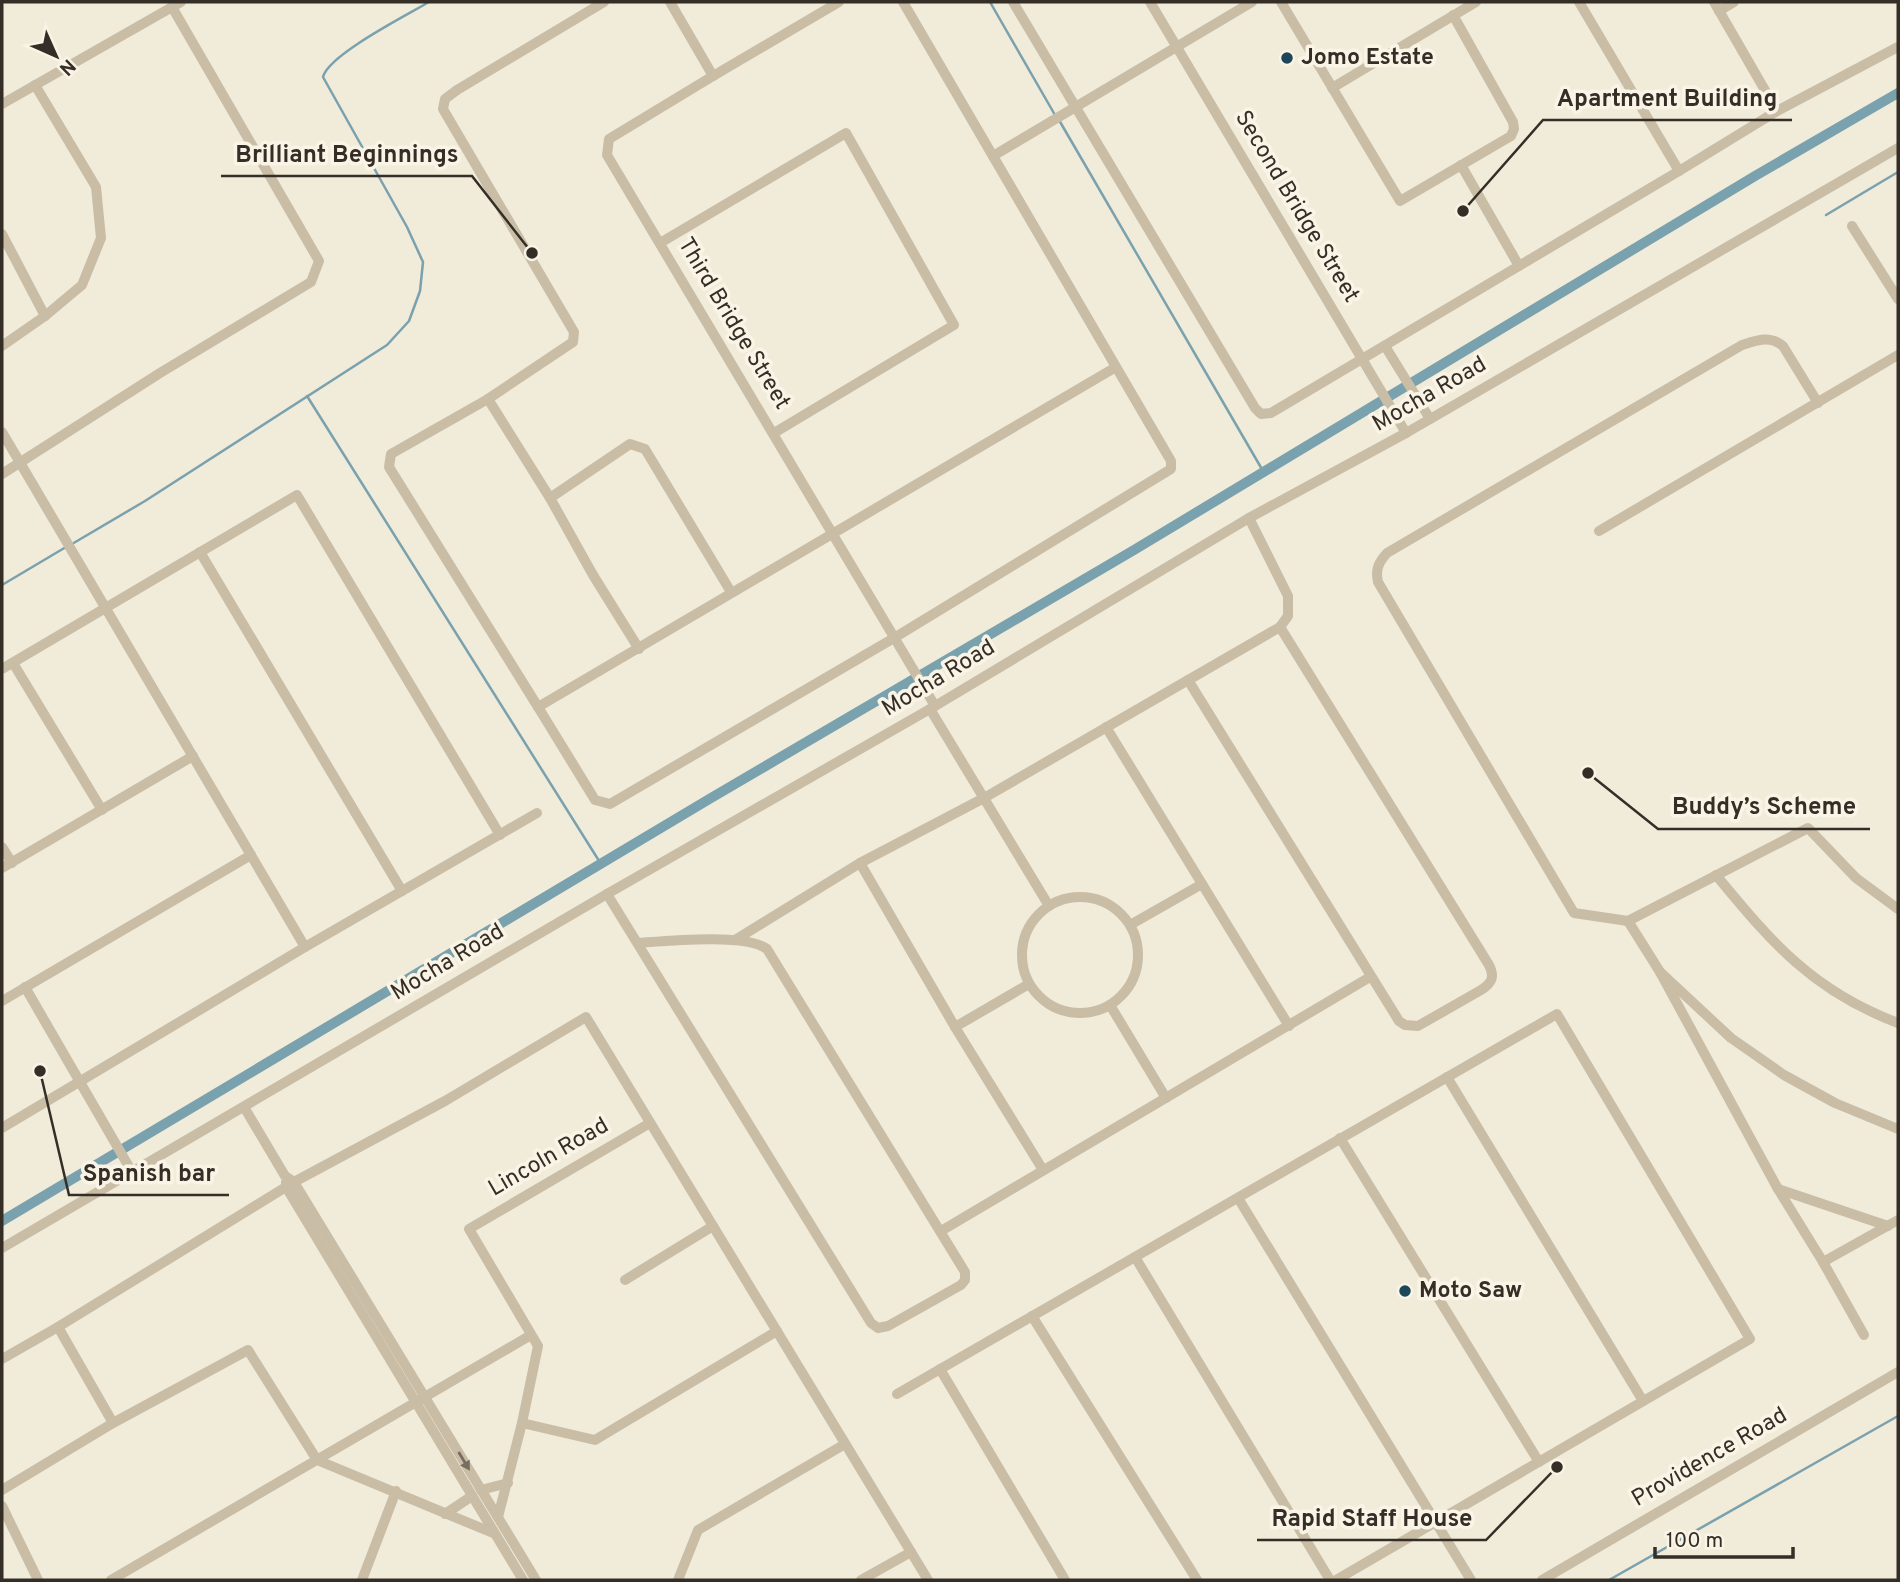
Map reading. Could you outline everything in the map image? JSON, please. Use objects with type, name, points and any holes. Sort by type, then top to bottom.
[{"type":"street","points":[[604,2],[445,99],[443,109],[574,332],[573,342],[488,399],[391,454],[389,467],[595,800],[610,804],[894,638],[1171,469],[1171,461],[903,2]]},
{"type":"street","points":[[670,2],[705,81],[839,2]]},
{"type":"street","points":[[1013,2],[1070,110],[1261,414],[1271,413],[1777,111],[1898,47]]},
{"type":"street","name":"Second Bridge Street","points":[[1150,2],[1406,433]]},
{"type":"street","points":[[993,156],[1252,2]]},
{"type":"street","points":[[1281,2],[1400,201],[1511,136],[1514,129],[1513,122],[1453,15]]},
{"type":"street","points":[[1332,88],[1476,2]]},
{"type":"street","points":[[1578,2],[1679,171]]},
{"type":"street","points":[[1734,2],[1716,6],[1777,111]]},
{"type":"street","points":[[2,104],[176,4],[319,261],[311,282],[160,373],[2,474]]},
{"type":"street","name":"Third Bridge Street","points":[[705,81],[609,139],[607,155],[925,689],[984,798],[1049,905]]},
{"type":"street","points":[[2,346],[45,316],[82,285],[101,238],[96,187],[34,86]]},
{"type":"street","points":[[660,243],[846,134],[954,325],[774,433]]},
{"type":"street","name":"Mocha Road","points":[[2,1248],[129,1167],[244,1107],[607,894],[933,708],[1248,518],[1406,433],[1898,148]]},
{"type":"street","points":[[1461,165],[1519,266]]},
{"type":"street","points":[[1852,226],[1898,299]]},
{"type":"street","points":[[2,234],[45,316]]},
{"type":"street","points":[[1818,404],[1783,345],[1769,338],[1742,345],[1388,553],[1377,568],[1378,582],[1574,913],[1628,921],[1808,828],[1856,878],[1898,909]]},
{"type":"street","points":[[1385,346],[1430,419]]},
{"type":"street","points":[[1599,531],[1898,355]]},
{"type":"street","points":[[538,707],[1116,367]]},
{"type":"street","points":[[488,399],[639,649]]},
{"type":"street","points":[[2,432],[305,947]]},
{"type":"street","points":[[550,498],[630,444],[645,449],[731,593]]},
{"type":"street","points":[[2,669],[297,495],[500,835]]},
{"type":"street","points":[[735,940],[860,863],[984,798],[1280,627],[1288,616],[1288,596],[1248,518]]},
{"type":"street","points":[[200,552],[402,891]]},
{"type":"street","points":[[1188,680],[1399,1021],[1412,1027],[1418,1026],[1489,985],[1492,972],[1280,627]]},
{"type":"street","points":[[13,663],[102,810]]},
{"type":"street","points":[[1106,727],[1289,1026]]},
{"type":"street","points":[[2,846],[7,865],[193,756]]},
{"type":"street","points":[[2,1128],[305,947],[537,813]]},
{"type":"street","points":[[2,1001],[251,855]]},
{"type":"street","points":[[860,863],[955,1027],[1043,1170]]},
{"type":"street","points":[[1716,875],[1783,952],[1817,981],[1871,1013],[1898,1023]]},
{"type":"street","points":[[1130,925],[1202,884]]},
{"type":"street","points":[[607,894],[874,1326],[883,1329],[961,1285],[965,1280],[965,1272],[767,949],[755,942],[735,940],[638,943]]},
{"type":"street","points":[[1066,898],[1094,899],[1118,911],[1130,925],[1138,951],[1136,969],[1124,993],[1110,1005],[1092,1012],[1065,1012],[1040,998],[1028,984],[1022,967],[1023,941],[1030,924],[1049,905],[1066,898]]},
{"type":"street","points":[[1628,921],[1660,972],[1778,1189],[1864,1335]]},
{"type":"street","points":[[1660,972],[1731,1038],[1784,1075],[1835,1103],[1898,1129]]},
{"type":"street","points":[[941,1231],[1370,977]]},
{"type":"street","points":[[955,1027],[1028,984]]},
{"type":"street","points":[[25,987],[129,1167]]},
{"type":"street","points":[[1110,1005],[1166,1098]]},
{"type":"street","points":[[897,1394],[1557,1014],[1750,1339],[1336,1580]]},
{"type":"street","points":[[2,1359],[58,1327],[288,1181],[445,1101],[586,1017],[928,1580]]},
{"type":"street","points":[[1447,1077],[1643,1401]]},
{"type":"street","points":[[244,1107],[477,1493],[493,1533],[523,1580]]},
{"type":"street","name":"Lincoln Road","points":[[531,1335],[469,1229],[650,1123]]},
{"type":"street","points":[[1340,1138],[1539,1462]]},
{"type":"street","points":[[1778,1189],[1888,1226]]},
{"type":"street","points":[[1238,1198],[1471,1580]]},
{"type":"street","points":[[1823,1262],[1898,1220]]},
{"type":"street","points":[[625,1280],[713,1226]]},
{"type":"street","points":[[1135,1257],[1330,1580]]},
{"type":"street","points":[[1032,1316],[1197,1580]]},
{"type":"street","points":[[58,1327],[113,1423]]},
{"type":"street","points":[[522,1423],[594,1440],[776,1331]]},
{"type":"street","points":[[111,1580],[531,1335],[538,1346],[498,1517]]},
{"type":"street","points":[[2,1490],[113,1423],[248,1350],[317,1460],[493,1533]]},
{"type":"street","points":[[940,1369],[1065,1580]]},
{"type":"street","name":"Providence Road","points":[[1542,1580],[1898,1372]]},
{"type":"street","name":"Providence Road","points":[[1556,1580],[1898,1380]]},
{"type":"street","points":[[678,1580],[698,1530],[845,1444]]},
{"type":"street","points":[[445,1514],[477,1493],[508,1483]]},
{"type":"street","points":[[362,1580],[396,1491]]},
{"type":"street","points":[[477,1493],[498,1517],[536,1580]]},
{"type":"street","points":[[2,1506],[38,1580]]},
{"type":"street","points":[[861,1580],[911,1552]]},
{"type":"waterway","points":[[72,544],[145,501],[387,345],[409,321],[420,291],[423,262],[407,227],[323,77],[328,68],[353,47],[429,2]]},
{"type":"waterway","points":[[990,2],[1055,115]]},
{"type":"waterway","points":[[2,1221],[711,798],[1134,550],[1755,176],[1898,93]]},
{"type":"waterway","points":[[1059,120],[1263,471]]},
{"type":"waterway","points":[[1826,215],[1898,172]]},
{"type":"waterway","points":[[307,396],[601,864]]},
{"type":"waterway","points":[[2,585],[66,547]]},
{"type":"waterway","points":[[1609,1580],[1898,1416]]},
{"type":"place","name":"Jomo Estate","points":[[1287,58]]},
{"type":"place","name":"Apartment Building","points":[[1463,211]]},
{"type":"place","name":"Brilliant Beginnings","points":[[532,253]]},
{"type":"place","name":"Buddy’s Scheme","points":[[1588,773]]},
{"type":"place","name":"Spanish bar","points":[[40,1071]]},
{"type":"place","name":"Moto Saw","points":[[1405,1291]]},
{"type":"place","name":"Rapid Staff House","points":[[1557,1467]]}]
